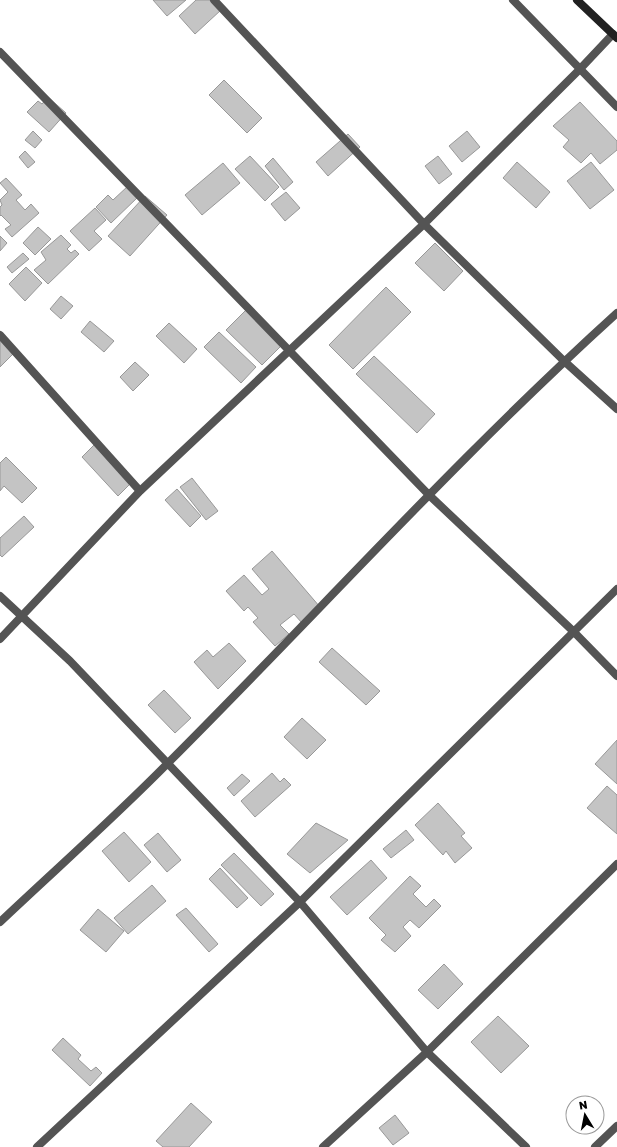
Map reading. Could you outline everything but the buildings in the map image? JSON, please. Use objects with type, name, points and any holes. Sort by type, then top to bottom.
[{"type":"main road","points":[[577,0],[615,36]]},
{"type":"street","points":[[214,0],[424,224],[564,361],[617,409]]},
{"type":"street","points":[[513,0],[617,107]]},
{"type":"street","points":[[0,639],[140,491],[424,224],[615,36]]},
{"type":"street","points":[[0,52],[429,495],[573,631],[617,676]]},
{"type":"street","points":[[0,922],[167,765],[429,495],[564,361],[617,312]]},
{"type":"street","points":[[0,335],[140,491]]},
{"type":"street","points":[[37,1147],[300,902],[617,589]]},
{"type":"street","points":[[0,596],[70,661],[167,765],[300,902],[427,1052],[526,1147]]},
{"type":"street","points":[[322,1147],[427,1052],[617,864]]},
{"type":"street","points":[[595,1147],[617,1126]]}]
